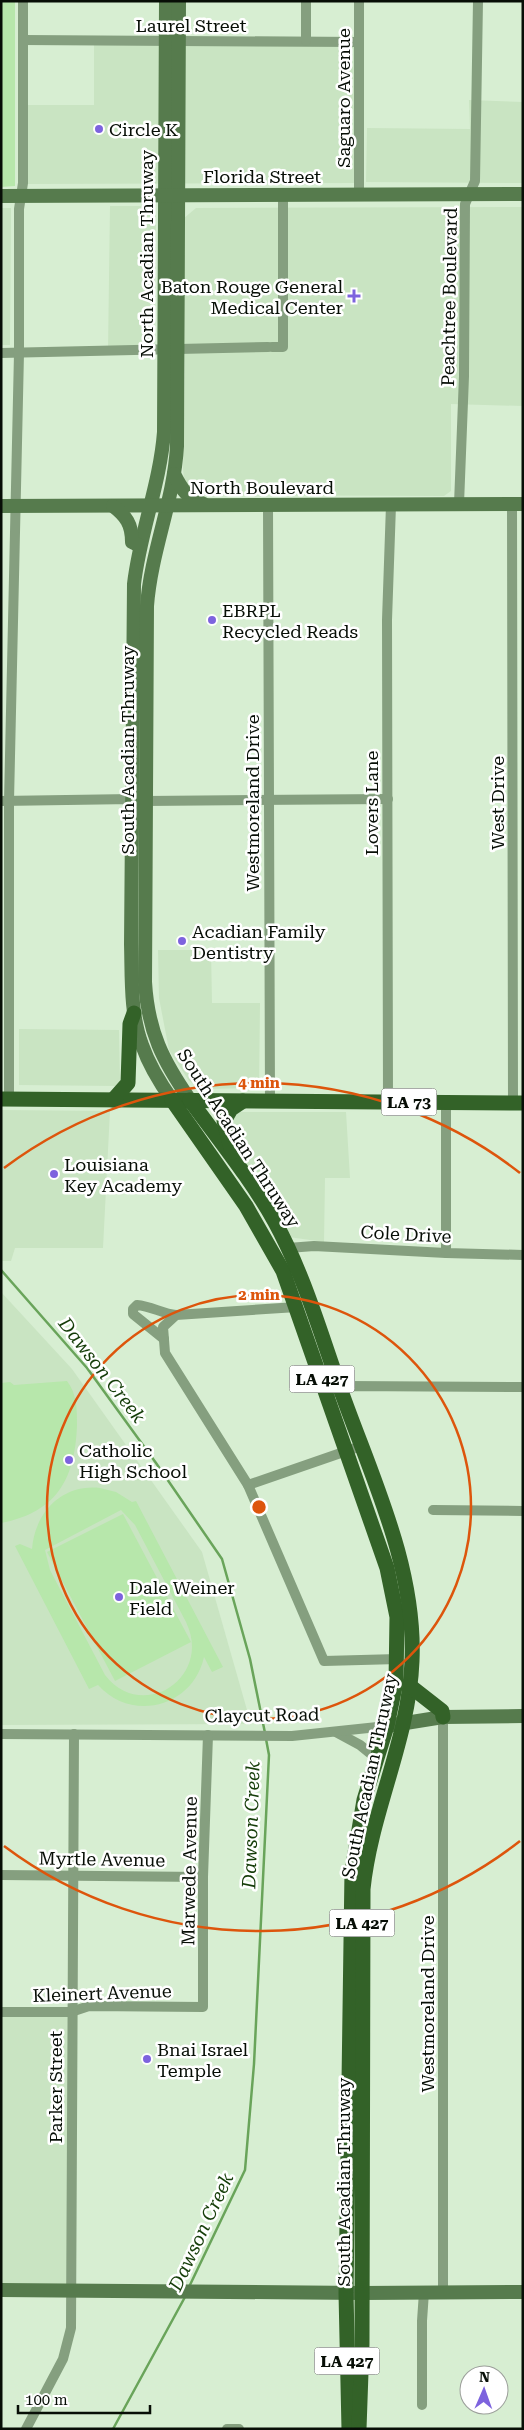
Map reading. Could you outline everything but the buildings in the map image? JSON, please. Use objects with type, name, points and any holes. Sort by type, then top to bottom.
[{"type":"main road","name":"North Acadian Thruway","points":[[150,505],[163,448],[180,196],[173,41],[166,1]]},
{"type":"main road","name":"North Acadian Thruway","points":[[166,506],[174,474],[177,446],[165,196],[173,41],[179,1]]},
{"type":"main road","name":"Florida Street","points":[[1,196],[523,194]]},
{"type":"main road","points":[[174,474],[183,492],[192,500],[208,506]]},
{"type":"main road","name":"North Boulevard","points":[[8,506],[517,504]]},
{"type":"main road","name":"South Acadian Thruway","points":[[150,505],[140,546],[134,584],[131,944],[134,1013],[145,1054],[172,1100],[257,1223],[283,1271],[335,1393]]},
{"type":"main road","points":[[113,506],[128,520],[132,530],[132,542],[140,546]]},
{"type":"main road","name":"South Acadian Thruway","points":[[166,506],[151,565],[147,606],[146,1004],[159,1050],[171,1072],[270,1214],[288,1248],[310,1300],[335,1393],[354,1448],[392,1584],[396,1617],[398,1659],[394,1699],[358,1825],[352,1871],[354,2293],[359,2429]]},
{"type":"main road","points":[[113,1100],[128,1083],[130,1024],[134,1013]]},
{"type":"main road","name":"LA 73","points":[[5,1100],[518,1103]]},
{"type":"main road","points":[[236,1163],[224,1121],[228,1113],[243,1101]]},
{"type":"main road","name":"South Acadian Thruway","points":[[349,2429],[363,1889],[371,1838],[403,1724],[410,1686],[413,1641],[407,1588],[399,1555],[354,1448]]},
{"type":"main road","points":[[410,1686],[442,1711],[443,1718]]},
{"type":"main road","name":"Claycut Road","points":[[387,1726],[443,1718],[523,1716]]},
{"type":"main road","points":[[1,2290],[354,2293],[523,2292]]},
{"type":"street","points":[[5,1100],[5,801],[8,506],[19,353],[21,196],[23,183],[24,1]]},
{"type":"street","points":[[306,1],[306,41]]},
{"type":"street","name":"Saguaro Avenue","points":[[359,1],[359,195]]},
{"type":"street","name":"Peachtree Boulevard","points":[[459,504],[464,376],[464,204],[475,181],[478,1]]},
{"type":"street","name":"Laurel Street","points":[[23,40],[359,42]]},
{"type":"street","points":[[1,353],[274,347],[283,196]]},
{"type":"street","name":"West Drive","points":[[517,504],[518,1103]]},
{"type":"street","name":"Lovers Lane","points":[[388,1102],[387,620],[391,505]]},
{"type":"street","name":"Westmoreland Drive","points":[[268,506],[270,1101]]},
{"type":"street","points":[[5,801],[388,799]]},
{"type":"street","points":[[446,1102],[446,1253]]},
{"type":"street","name":"Cole Drive","points":[[288,1248],[314,1246],[523,1255]]},
{"type":"street","points":[[164,1339],[138,1320],[133,1314],[133,1309],[137,1305],[164,1314],[176,1315],[297,1307]]},
{"type":"street","points":[[176,1315],[163,1327],[165,1353],[248,1485],[324,1661],[398,1659]]},
{"type":"street","points":[[335,1393],[346,1386],[523,1386]]},
{"type":"street","points":[[248,1485],[354,1448]]},
{"type":"street","points":[[433,1510],[523,1511]]},
{"type":"street","name":"Westmoreland Drive","points":[[443,1718],[443,2292]]},
{"type":"street","name":"Claycut Road","points":[[1,1734],[292,1736],[387,1726]]},
{"type":"street","points":[[336,1732],[360,1745],[376,1758]]},
{"type":"street","name":"Parker Street","points":[[26,2429],[64,2359],[71,2328],[71,2012],[74,1875],[74,1734]]},
{"type":"street","name":"Marwede Avenue","points":[[203,2007],[203,1877],[208,1735]]},
{"type":"street","name":"Myrtle Avenue","points":[[1,1875],[203,1877]]},
{"type":"street","name":"Kleinert Avenue","points":[[1,2012],[71,2012],[89,2006],[203,2007]]},
{"type":"street","points":[[422,2405],[424,2292]]},
{"type":"street","points":[[227,2429],[238,2429]]},
{"type":"shaded area","points":[[94,45],[354,46],[355,183],[27,184],[27,105],[94,105]]},
{"type":"shaded area","points":[[469,100],[523,102],[523,183],[366,182],[367,128],[470,129]]},
{"type":"shaded area","points":[[110,206],[147,206],[156,216],[154,350],[108,351]]},
{"type":"shaded area","name":"Baton Rouge General Medical Center","points":[[523,207],[523,406],[451,404],[451,491],[444,496],[202,495],[190,490],[184,480],[183,469],[185,374],[183,219],[196,208]]},
{"type":"shaded area","points":[[1,208],[11,208],[10,345],[1,345]]},
{"type":"shaded area","points":[[158,950],[211,950],[212,1003],[260,1003],[259,1088],[202,1089],[189,1081],[169,1050],[159,998]]},
{"type":"shaded area","points":[[19,1029],[119,1030],[120,1082],[117,1086],[19,1085]]},
{"type":"shaded area","name":"Louisiana Key Academy","points":[[1,1110],[110,1111],[103,1248],[15,1248],[11,1261],[1,1261]]},
{"type":"shaded area","points":[[233,1112],[346,1112],[350,1178],[325,1178],[324,1242],[289,1237],[241,1160],[228,1127]]},
{"type":"shaded area","name":"Catholic High School","points":[[1,1292],[72,1369],[202,1552],[251,1724],[1,1725]]},
{"type":"shaded area","points":[[1,2012],[71,2012],[72,2290],[1,2290]]},
{"type":"green space","points":[[1,1],[15,1],[15,186],[1,187]]},
{"type":"green space","points":[[67,1381],[75,1396],[77,1425],[72,1461],[67,1476],[60,1490],[50,1501],[21,1518],[1,1523],[1,1383],[10,1382],[14,1385]]},
{"type":"green space","points":[[86,1488],[100,1488],[116,1492],[132,1502],[136,1501],[223,1667],[212,1672],[204,1657],[198,1674],[188,1688],[175,1698],[160,1704],[144,1706],[127,1704],[112,1697],[98,1685],[89,1689],[15,1546],[20,1544],[32,1549],[34,1536],[45,1512],[63,1496]],"holes":[[[121,1510],[135,1525],[186,1622],[192,1642],[190,1661],[182,1676],[170,1688],[154,1694],[137,1695],[120,1689],[105,1675],[50,1570],[45,1550]]]},
{"type":"green space","name":"Dale Weiner Field","points":[[123,1514],[191,1642],[115,1681],[47,1552]]},
{"type":"waterway","name":"Dawson Creek","points":[[1,1270],[87,1368],[156,1463],[222,1559],[250,1659],[265,1733]]},
{"type":"waterway","name":"Dawson Creek","points":[[189,2287],[245,2170],[254,2064],[269,1755],[266,1739]]},
{"type":"waterway","name":"Dawson Creek","points":[[113,2429],[185,2297]]},
{"type":"place","name":"Circle K","points":[[99,129]]},
{"type":"place","name":"Baton Rouge General Medical Center","points":[[354,296]]},
{"type":"place","name":"EBRPL Recycled Reads","points":[[212,620]]},
{"type":"place","name":"Acadian Family Dentistry","points":[[182,941]]},
{"type":"place","name":"Louisiana Key Academy","points":[[54,1174]]},
{"type":"place","name":"Catholic High School","points":[[69,1460]]},
{"type":"place","name":"Dale Weiner Field","points":[[119,1597]]},
{"type":"place","name":"Bnai Israel Temple","points":[[147,2059]]}]
